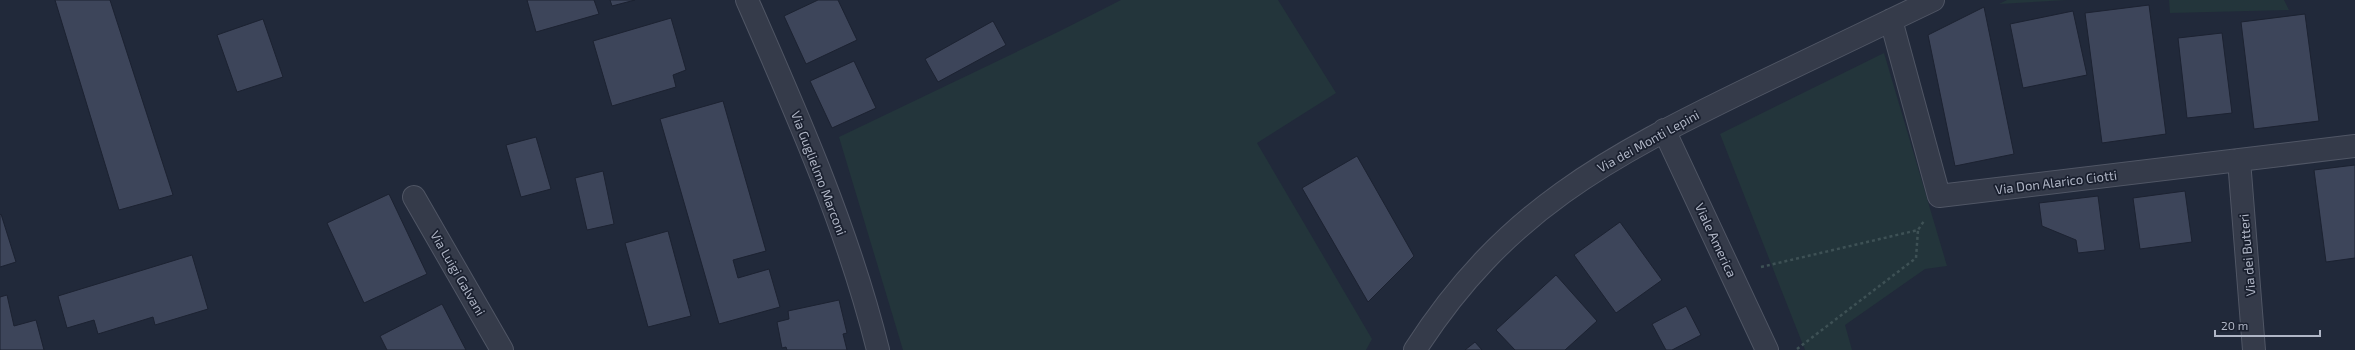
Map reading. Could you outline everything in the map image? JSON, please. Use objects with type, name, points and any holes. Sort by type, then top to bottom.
[{"type":"street","name":"Via Guglielmo Marconi","points":[[747,0],[821,175],[858,280],[878,350]]},
{"type":"street","name":"Via dei Monti Lepini","points":[[1415,350],[1469,276],[1518,226],[1580,179],[1664,130],[1933,0]]},
{"type":"street","points":[[1891,20],[1939,196]]},
{"type":"street","name":"Viale America","points":[[1664,130],[1767,350]]},
{"type":"street","name":"Via Don Alarico Ciotti","points":[[1939,196],[2355,146]]},
{"type":"street","name":"Via dei Butteri","points":[[2239,160],[2254,350]]},
{"type":"street","name":"Via Luigi Galvani","points":[[414,197],[502,350]]},
{"type":"path","points":[[1795,350],[1916,258],[1918,230],[1939,196]]},
{"type":"path","points":[[1731,274],[1918,230]]},
{"type":"shaded area","points":[[1121,0],[1278,0],[1336,93],[1257,143],[1372,339],[1366,350],[903,350],[839,137],[1060,31]]},
{"type":"shaded area","points":[[2007,0],[2067,0],[1999,4]]},
{"type":"shaded area","points":[[2169,0],[2284,0],[2289,10],[2170,13]]},
{"type":"shaded area","points":[[1884,53],[1947,266],[1925,269],[1845,325],[1852,350],[1805,350],[1720,134]]},
{"type":"building","points":[[55,0],[110,0],[173,195],[119,210]]},
{"type":"building","points":[[527,0],[594,0],[599,14],[536,32]]},
{"type":"building","points":[[610,0],[635,0],[612,6]]},
{"type":"building","points":[[818,0],[838,0],[857,40],[806,64],[784,16]]},
{"type":"building","points":[[2149,5],[2166,134],[2102,143],[2085,13]]},
{"type":"building","points":[[1984,7],[2014,154],[1955,166],[1928,35]]},
{"type":"building","points":[[2073,11],[2087,75],[2023,88],[2010,24]]},
{"type":"building","points":[[2305,14],[2319,121],[2254,129],[2241,22]]},
{"type":"building","points":[[671,18],[686,70],[673,75],[676,87],[612,106],[593,41]]},
{"type":"building","points":[[263,19],[283,77],[237,92],[217,35]]},
{"type":"building","points":[[993,21],[1006,45],[938,82],[925,59]]},
{"type":"building","points":[[2222,33],[2232,113],[2187,118],[2178,38]]},
{"type":"building","points":[[854,61],[876,108],[832,128],[810,81]]},
{"type":"building","points":[[723,101],[766,251],[733,260],[738,278],[769,269],[780,307],[719,324],[660,119]]},
{"type":"building","points":[[536,137],[551,189],[521,197],[506,145]]},
{"type":"building","points":[[1357,156],[1414,256],[1368,302],[1302,188]]},
{"type":"building","points":[[2355,165],[2355,258],[2326,262],[2314,170]]},
{"type":"building","points":[[603,171],[614,224],[587,230],[575,178]]},
{"type":"building","points":[[2185,191],[2192,242],[2140,249],[2133,198]]},
{"type":"building","points":[[389,194],[427,274],[364,303],[327,223]]},
{"type":"building","points":[[2098,196],[2105,250],[2078,253],[2076,240],[2042,226],[2039,203]]},
{"type":"building","points":[[1,214],[16,262],[0,267],[0,215]]},
{"type":"building","points":[[1620,222],[1662,280],[1616,313],[1574,255]]},
{"type":"building","points":[[668,231],[691,316],[648,327],[625,243]]},
{"type":"building","points":[[192,255],[208,309],[155,325],[153,317],[98,334],[94,320],[67,328],[58,296]]},
{"type":"building","points":[[1556,275],[1597,321],[1565,350],[1515,350],[1496,330]]},
{"type":"building","points":[[7,295],[14,326],[36,320],[44,350],[0,350],[0,297]]},
{"type":"building","points":[[839,300],[847,333],[843,334],[847,350],[787,350],[786,347],[782,348],[777,322],[789,319],[788,311]]},
{"type":"building","points":[[442,304],[466,350],[387,350],[380,336]]},
{"type":"building","points":[[1686,306],[1701,335],[1672,350],[1666,350],[1652,324]]},
{"type":"building","points":[[1475,342],[1482,350],[1465,350]]}]
